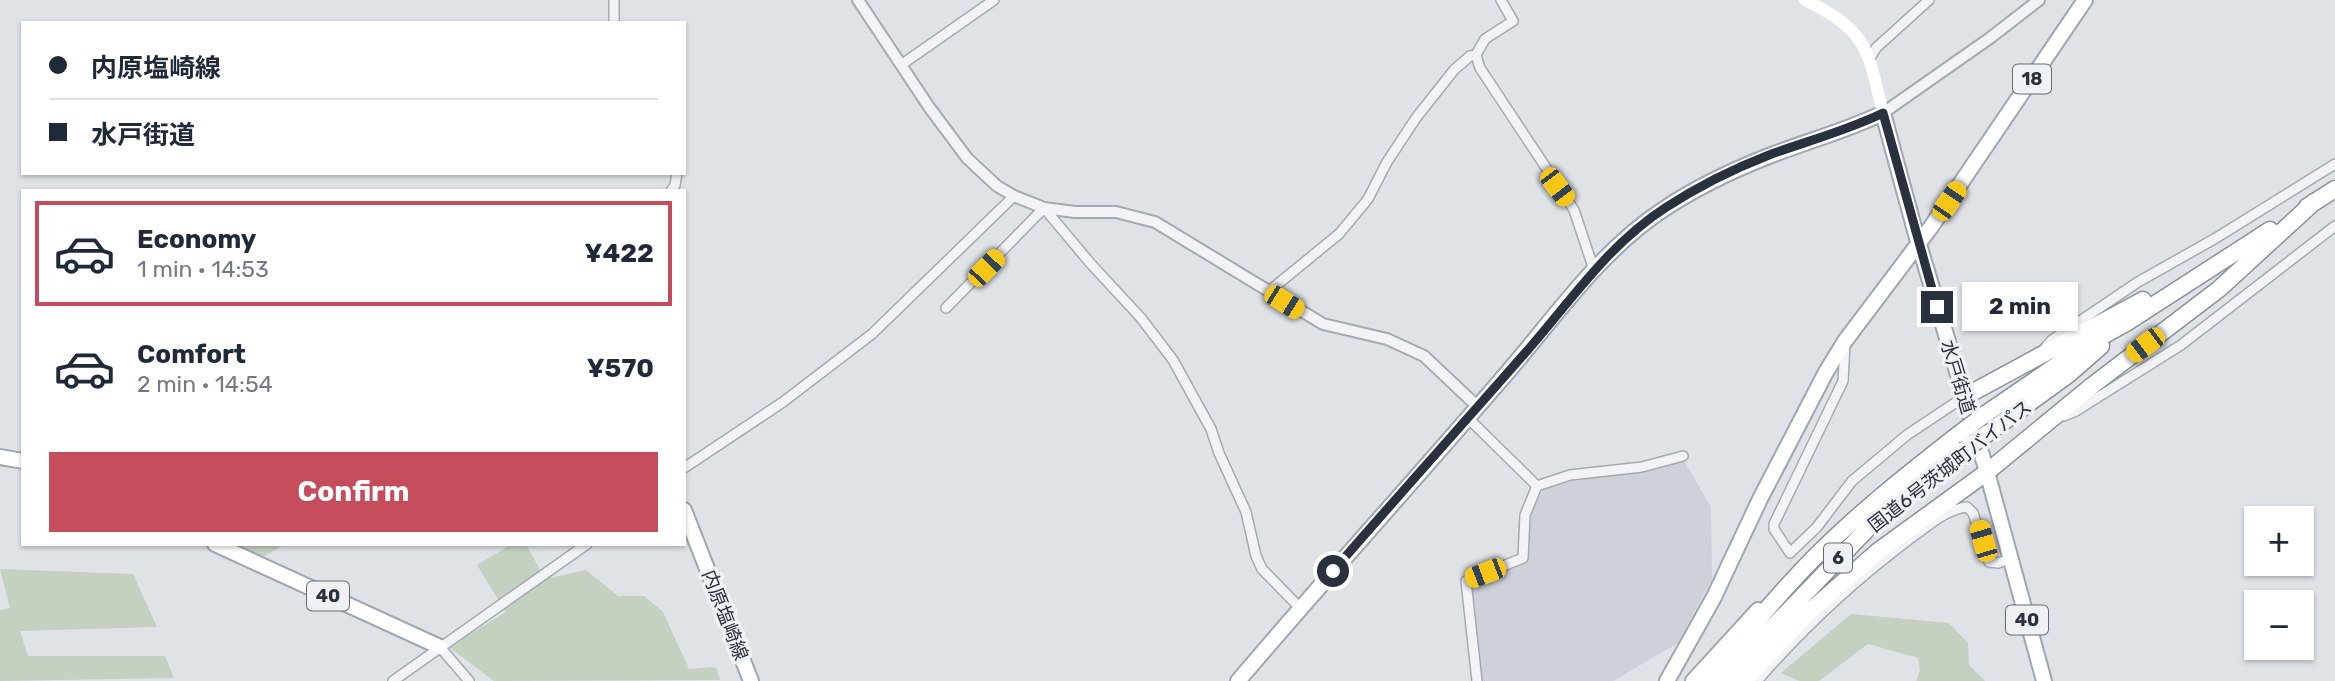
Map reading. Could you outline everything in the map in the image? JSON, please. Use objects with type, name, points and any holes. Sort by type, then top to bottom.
[{"type":"highway","name":"国道6号茨城町バイパス","points":[[1823,549],[1870,505],[1984,415],[2088,344],[2126,323],[2335,189]]},
{"type":"highway","points":[[1964,397],[2314,202]]},
{"type":"highway","points":[[1744,681],[1809,612],[1877,552],[1987,472],[2043,425],[2219,289],[2314,202]]},
{"type":"highway","name":"国道6号茨城町バイパス","points":[[1727,681],[1788,611],[1873,523],[1964,450],[2069,374],[2126,323]]},
{"type":"highway","name":"6","points":[[1709,681],[1823,549]]},
{"type":"main road","points":[[1238,681],[1473,413],[1594,270],[1644,223],[1706,185],[1770,155],[1857,126],[1883,113],[1865,46],[1833,15],[1805,0]]},
{"type":"main road","name":"18","points":[[1918,244],[2085,0]]},
{"type":"main road","name":"40","points":[[1883,113],[1918,244]]},
{"type":"main road","points":[[1667,681],[1714,597],[1803,413],[1845,341],[1918,244]]},
{"type":"main road","name":"水戸街道","points":[[1918,244],[1987,472]]},
{"type":"main road","points":[[0,457],[21,461]]},
{"type":"main road","name":"40","points":[[1987,472],[2044,681]]},
{"type":"main road","name":"内原塩崎線","points":[[686,515],[751,681]]},
{"type":"main road","name":"40","points":[[219,546],[440,647]]},
{"type":"main road","points":[[1693,681],[1757,610],[1823,549]]},
{"type":"street","points":[[614,0],[614,21]]},
{"type":"street","points":[[858,0],[967,158],[997,186],[1044,208],[1074,212],[1115,212],[1144,218],[1323,324],[1387,339],[1424,356],[1536,486]]},
{"type":"street","points":[[901,65],[994,0]]},
{"type":"street","points":[[1501,0],[1513,21],[1479,46],[1476,55],[1479,68],[1574,210],[1594,270]]},
{"type":"street","points":[[1870,58],[1885,39],[1928,0]]},
{"type":"street","points":[[1883,113],[2039,0]]},
{"type":"street","points":[[1268,292],[1339,234],[1368,199],[1387,162],[1416,118],[1454,70],[1470,56],[1476,55]]},
{"type":"street","points":[[2038,358],[2052,340],[2138,282],[2216,238],[2335,164]]},
{"type":"street","points":[[686,467],[783,402],[872,334],[1014,196]]},
{"type":"street","points":[[946,308],[1044,208]]},
{"type":"street","points":[[1044,208],[1141,318],[1173,360],[1211,429],[1246,512],[1256,556],[1262,569],[1300,608]]},
{"type":"street","points":[[2043,425],[2076,411],[2181,345],[2335,226]]},
{"type":"street","points":[[1845,341],[1843,381],[1774,524],[1774,529],[1790,553],[1817,527],[1852,481],[1907,436],[1964,397]]},
{"type":"street","points":[[1536,486],[1570,475],[1642,467],[1683,456]]},
{"type":"street","points":[[1476,681],[1465,581],[1523,558],[1525,515],[1536,486]]},
{"type":"street","points":[[1757,681],[1791,643],[1859,579],[1951,511],[1967,507],[1973,513],[1989,562],[1998,563],[2010,559]]},
{"type":"street","points":[[393,681],[584,546]]},
{"type":"street","points":[[440,647],[469,681]]},
{"type":"shaded area","points":[[1683,459],[1711,507],[1712,579],[1678,643],[1613,681],[1480,681],[1472,587],[1529,561],[1530,519],[1537,497],[1548,486],[1586,476]]},
{"type":"green space","points":[[236,546],[282,546],[260,559]]},
{"type":"green space","points":[[509,546],[527,546],[545,579],[586,570],[618,596],[644,596],[663,612],[689,669],[716,667],[720,680],[494,681],[449,647],[506,612],[477,565]]},
{"type":"green space","points":[[0,569],[133,574],[157,627],[20,631],[28,656],[165,656],[174,678],[0,681],[0,610],[10,608]]},
{"type":"green space","points":[[1851,614],[1949,623],[1968,643],[1969,665],[1985,681],[1916,681],[1920,670],[1918,658],[1868,644],[1819,681],[1799,681],[1781,673]]},
{"type":"route","points":[[1333,571],[1534,343],[1594,270],[1644,223],[1739,168],[1857,126],[1883,113],[1937,307]]}]
